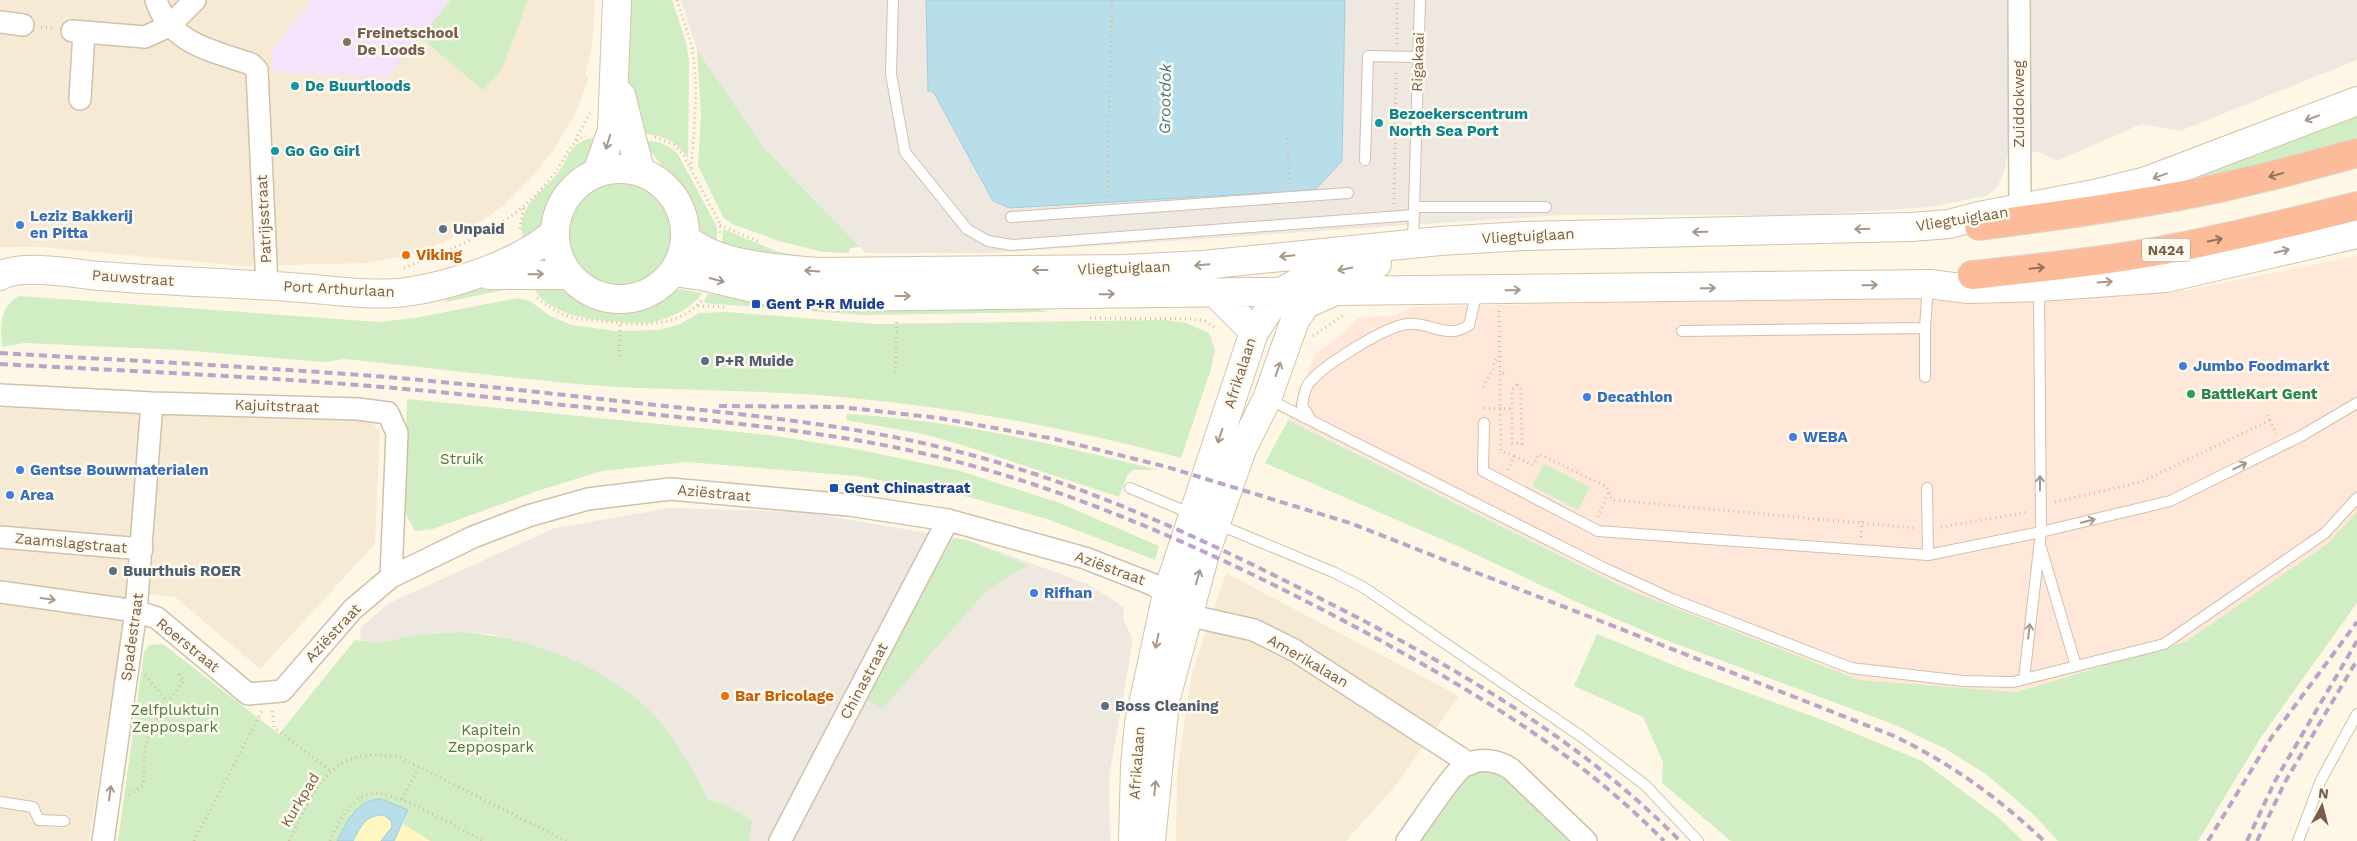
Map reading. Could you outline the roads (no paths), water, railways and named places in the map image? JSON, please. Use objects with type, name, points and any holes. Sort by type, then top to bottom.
[{"type":"highway","points":[[1979,226],[2078,213],[2205,191],[2264,178],[2357,153]]},
{"type":"highway","name":"N424","points":[[1970,282],[2164,250],[2264,229],[2357,206]]},
{"type":"main road","points":[[598,170],[612,130],[617,0]]},
{"type":"main road","points":[[615,78],[631,129],[635,160],[640,171]]},
{"type":"main road","name":"Vliegtuiglaan","points":[[687,239],[697,248],[722,257],[785,269],[819,272],[1126,269],[1251,260],[1413,244],[1576,234],[1822,230],[1949,224],[1979,216],[2094,194],[2146,181],[2357,101]]},
{"type":"main road","points":[[619,168],[640,171],[656,179],[670,191],[680,206],[686,224],[687,239],[682,258],[661,285],[645,294],[628,299],[610,298],[592,293],[569,275],[557,252],[555,232],[558,213],[567,195],[581,181],[598,170],[619,168]]},
{"type":"main road","points":[[1949,224],[1979,226]]},
{"type":"main road","name":"Port Arthurlaan","points":[[267,286],[404,292],[434,287],[470,276],[524,254],[543,243],[555,232]]},
{"type":"main road","points":[[1251,260],[1274,280],[1281,292],[1318,274],[1354,267],[1471,253],[1550,248],[1576,234]]},
{"type":"main road","name":"N424","points":[[1928,284],[1970,282],[2039,287],[2166,278],[2357,234]]},
{"type":"main road","name":"Pauwstraat","points":[[0,276],[8,272],[27,270],[267,286]]},
{"type":"main road","name":"Vliegtuiglaan","points":[[673,272],[702,276],[761,290],[837,297],[1928,284]]},
{"type":"main road","name":"Port Arthurlaan","points":[[470,276],[569,275]]},
{"type":"main road","points":[[1214,292],[1254,332]]},
{"type":"main road","name":"Afrikalaan","points":[[1151,841],[1165,701],[1187,615],[1205,519],[1254,332],[1281,292]]},
{"type":"main road","name":"Afrikalaan","points":[[1133,841],[1135,766],[1139,722],[1167,594],[1267,398],[1288,340],[1281,292]]},
{"type":"main road","name":"N424","points":[[1288,340],[1294,320],[1306,304],[1333,292]]},
{"type":"street","points":[[156,0],[159,10],[169,26]]},
{"type":"street","points":[[80,99],[78,32],[146,37],[169,26],[195,0]]},
{"type":"street","name":"Zuiddokweg","points":[[2019,0],[2020,209]]},
{"type":"street","points":[[0,22],[24,25]]},
{"type":"street","name":"Patrijsstraat","points":[[169,26],[194,45],[251,64],[257,70],[267,286]]},
{"type":"street","name":"Kajuitstraat","points":[[0,395],[152,403],[358,409],[388,413],[397,433],[391,577]]},
{"type":"street","name":"Spadestraat","points":[[100,829],[128,669],[136,611],[152,403]]},
{"type":"street","name":"Aziëstraat","points":[[270,693],[282,691],[353,609],[391,577],[473,537],[528,516],[588,499],[670,489],[849,505],[948,520],[1086,558],[1154,585],[1167,594]]},
{"type":"street","name":"Chinastraat","points":[[780,841],[948,520]]},
{"type":"street","name":"Zaamslagstraat","points":[[0,537],[142,549]]},
{"type":"street","name":"Roerstraat","points":[[0,592],[136,611],[157,618],[248,694],[270,693]]},
{"type":"street","name":"Amerikalaan","points":[[1187,615],[1254,630],[1294,650],[1470,764]]},
{"type":"street","points":[[1407,841],[1462,767],[1476,761],[1500,762],[1511,769],[1586,841]]},
{"type":"lane","points":[[893,0],[891,74],[905,152],[966,229],[988,240],[1012,245],[1394,217],[1414,211],[1546,206]]},
{"type":"lane","name":"Rigakaai","points":[[1413,244],[1420,0]]},
{"type":"lane","points":[[1365,160],[1368,56],[1418,56]]},
{"type":"lane","points":[[1011,217],[1348,193]]},
{"type":"lane","points":[[1925,377],[1925,328],[1928,284]]},
{"type":"lane","points":[[2024,679],[2040,537],[2039,287]]},
{"type":"lane","points":[[1311,420],[1302,405],[1304,391],[1309,382],[1323,371],[1390,328],[1408,324],[1444,331],[1460,331],[1469,325],[1488,290]]},
{"type":"lane","points":[[1682,332],[1925,328]]},
{"type":"lane","points":[[1267,398],[1643,587],[1851,668],[1963,680],[2013,682],[2164,644],[2325,533],[2357,498]]},
{"type":"lane","points":[[1484,423],[1483,471],[1598,531],[1928,555],[2040,537],[2170,501],[2282,446],[2357,403]]},
{"type":"lane","points":[[1130,488],[1333,572],[1363,587],[1582,737],[1645,785],[1698,841]]},
{"type":"lane","points":[[1927,488],[1928,555]]},
{"type":"lane","points":[[2040,537],[2076,666]]},
{"type":"lane","points":[[2298,841],[2320,780],[2357,714]]},
{"type":"lane","points":[[0,802],[33,807],[40,820],[64,821]]},
{"type":"water","name":"Grootdok","points":[[926,0],[1345,0],[1342,161],[1315,190],[1010,208],[993,201],[933,91],[928,91]]},
{"type":"water","points":[[381,799],[408,810],[394,841],[381,841],[392,827],[391,821],[384,815],[372,817],[364,822],[353,841],[337,841],[349,819],[359,807],[372,800]]},
{"type":"railway","points":[[0,353],[391,377],[485,386],[839,427],[885,435],[975,456],[1076,488],[1174,528],[1270,573],[1407,644],[1490,692],[1570,746],[1645,807],[1680,841]]},
{"type":"railway","points":[[0,364],[334,383],[690,418],[777,428],[862,441],[947,459],[1003,475],[1058,493],[1166,535],[1271,584],[1374,637],[1451,681],[1527,728],[1598,781],[1664,841]]},
{"type":"railway","points":[[719,406],[841,407],[939,418],[1055,439],[1167,467],[1350,523],[1894,736],[1915,746],[1973,782],[2044,841]]},
{"type":"railway","points":[[2208,841],[2271,738],[2357,622]]},
{"type":"railway","points":[[2247,841],[2275,781],[2357,641]]},
{"type":"railway","points":[[2257,841],[2285,782],[2357,660]]},
{"type":"place","name":"Freinetschool De Loods","points":[[347,42]]},
{"type":"place","name":"De Buurtloods","points":[[295,86]]},
{"type":"place","name":"Bezoekerscentrum North Sea Port","points":[[1379,123]]},
{"type":"place","name":"Go Go Girl","points":[[275,151]]},
{"type":"place","name":"Leziz Bakkerij en Pitta","points":[[20,225]]},
{"type":"place","name":"Unpaid","points":[[443,229]]},
{"type":"place","name":"Viking","points":[[406,255]]},
{"type":"place","name":"Gent P+R Muide","points":[[756,304]]},
{"type":"place","name":"P+R Muide","points":[[705,361]]},
{"type":"place","name":"Jumbo Foodmarkt","points":[[2183,366]]},
{"type":"place","name":"BattleKart Gent","points":[[2191,394]]},
{"type":"place","name":"Decathlon","points":[[1587,397]]},
{"type":"place","name":"WEBA","points":[[1793,437]]},
{"type":"place","name":"Gentse Bouwmaterialen","points":[[20,470]]},
{"type":"place","name":"Gent Chinastraat","points":[[834,488]]},
{"type":"place","name":"Area","points":[[10,495]]},
{"type":"place","name":"Buurthuis ROER","points":[[113,571]]},
{"type":"place","name":"Rifhan","points":[[1034,593]]},
{"type":"place","name":"Bar Bricolage","points":[[725,696]]},
{"type":"place","name":"Boss Cleaning","points":[[1105,706]]},
{"type":"park label","name":"Struik","points":[[462,459]]},
{"type":"park label","name":"Zelfpluktuin Zeppospark","points":[[175,718]]},
{"type":"park label","name":"Kapitein Zeppospark","points":[[491,738]]}]
